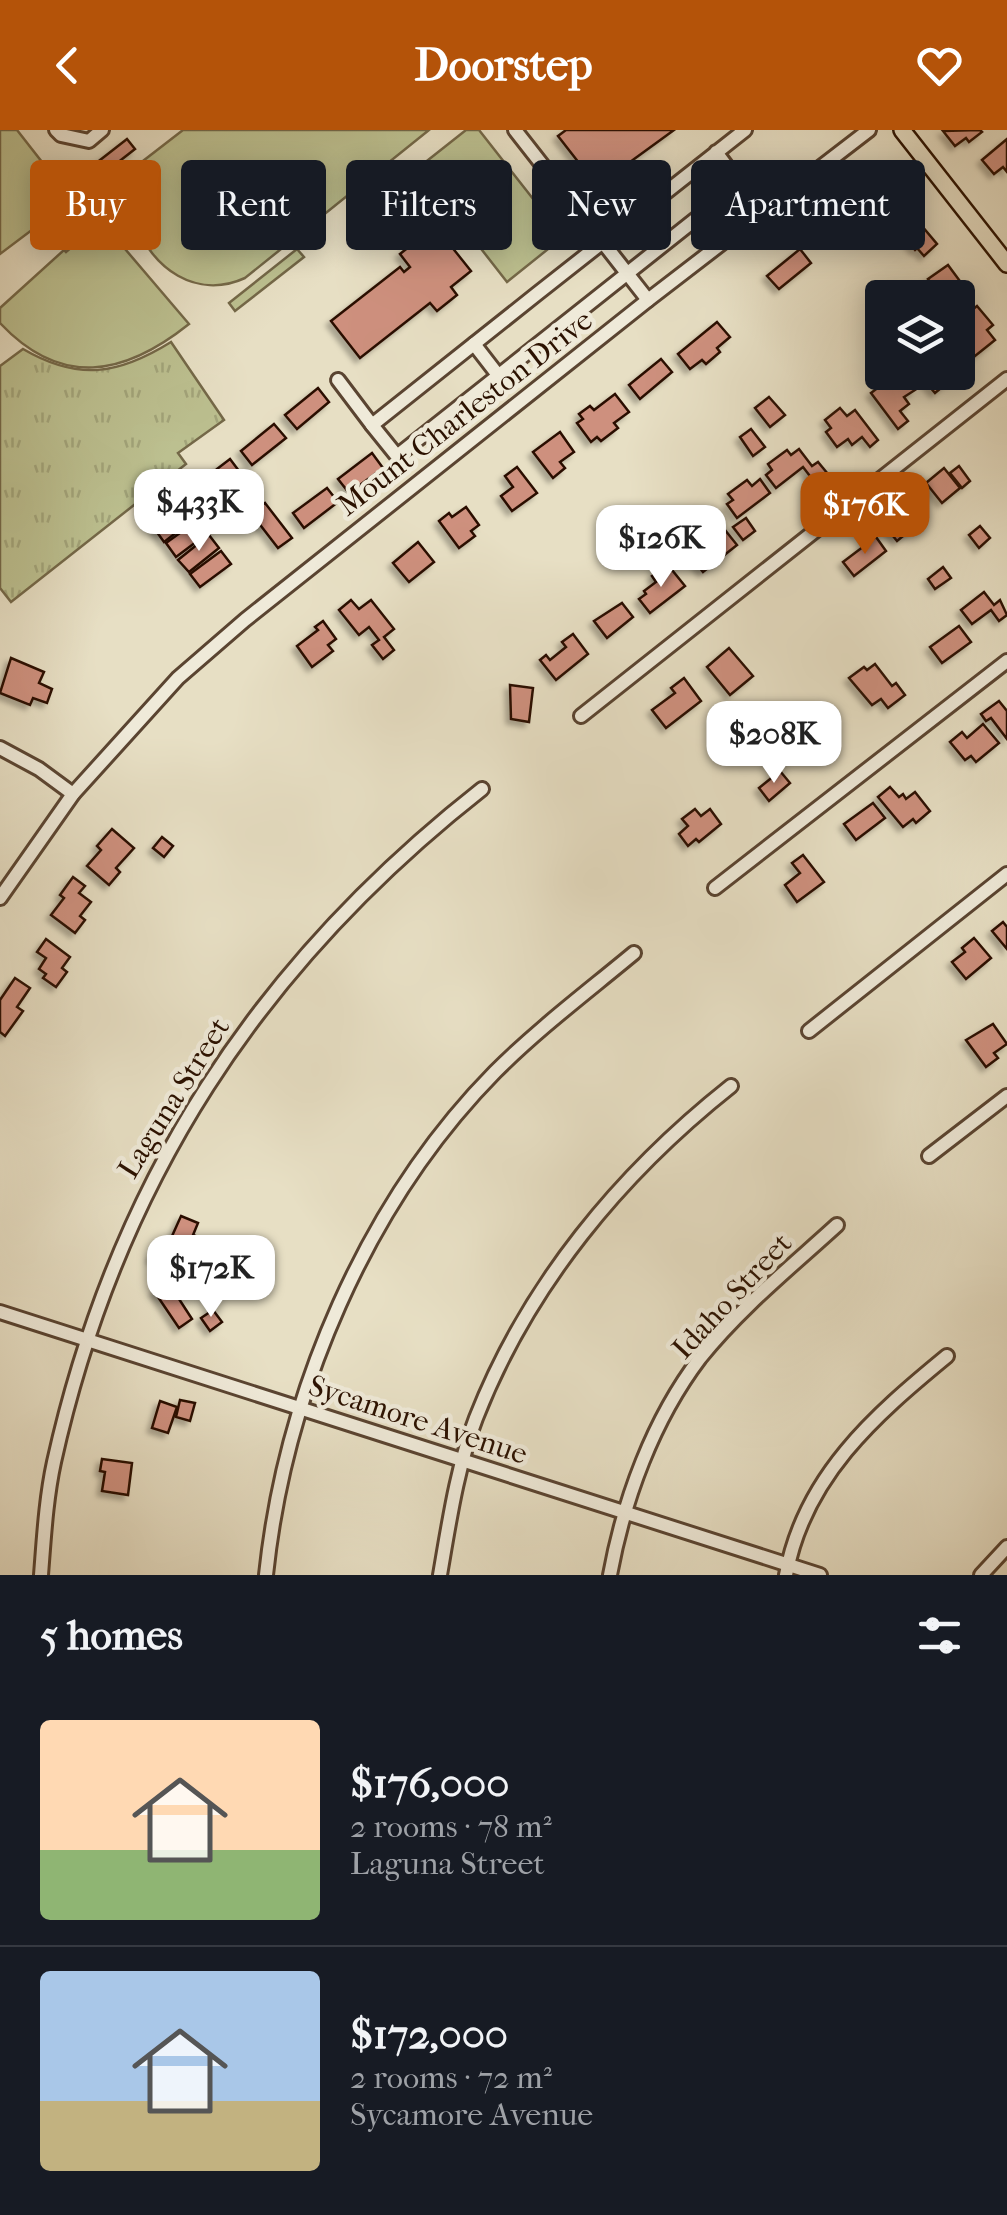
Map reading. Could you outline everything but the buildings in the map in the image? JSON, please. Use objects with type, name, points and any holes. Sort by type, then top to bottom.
[{"type":"main road","points":[[902,130],[1007,264]]},
{"type":"street","points":[[56,130],[60,135],[89,141],[102,130]]},
{"type":"street","points":[[515,130],[539,160]]},
{"type":"street","points":[[671,188],[744,130]]},
{"type":"street","name":"Mount Charleston Drive","points":[[0,898],[73,794],[178,678],[245,620],[648,300],[869,130]]},
{"type":"street","points":[[338,380],[397,456],[740,184],[716,152]]},
{"type":"street","points":[[372,425],[593,250]]},
{"type":"street","points":[[609,250],[648,300]]},
{"type":"street","points":[[474,344],[498,375]]},
{"type":"street","points":[[580,716],[1007,379]]},
{"type":"street","points":[[715,888],[1007,661]]},
{"type":"street","points":[[0,748],[73,794]]},
{"type":"street","name":"Laguna Street","points":[[41,1575],[54,1461],[88,1342],[140,1202],[199,1098],[245,1029],[336,919],[426,833],[482,789]]},
{"type":"street","points":[[809,1030],[1007,874]]},
{"type":"street","points":[[266,1575],[276,1492],[299,1407],[331,1320],[409,1181],[448,1126],[520,1047],[634,953]]},
{"type":"street","points":[[440,1575],[462,1461],[476,1419],[508,1348],[560,1259],[621,1187],[696,1113],[731,1086]]},
{"type":"street","points":[[929,1156],[1007,1096]]},
{"type":"street","name":"Idaho Street","points":[[610,1575],[625,1515],[657,1427],[701,1358],[765,1290],[837,1224]]},
{"type":"street","name":"Sycamore Avenue","points":[[0,1312],[787,1570],[820,1575]]},
{"type":"street","points":[[787,1570],[821,1484],[852,1440],[946,1356]]},
{"type":"street","points":[[981,1575],[1007,1547]]},
{"type":"green space","points":[[0,130],[17,130],[40,160],[30,160],[30,231],[0,254]]},
{"type":"green space","points":[[183,130],[429,130],[392,160],[346,160],[346,197],[326,213],[326,160],[181,160],[181,250],[280,250],[245,278],[227,284],[210,285],[178,276],[152,253],[150,250],[161,250],[161,160],[144,160]]},
{"type":"green space","points":[[466,130],[479,130],[503,160],[428,160]]},
{"type":"green space","points":[[512,172],[532,198],[532,250],[547,250],[507,282],[482,250],[512,250]]},
{"type":"green space","points":[[126,250],[189,324],[165,342],[117,364],[69,366],[46,358],[0,323],[0,308],[66,252]]},
{"type":"green space","points":[[296,250],[304,257],[235,311],[229,303]]},
{"type":"green space","points":[[171,342],[224,420],[178,453],[186,464],[11,602],[0,588],[0,366],[23,349],[62,366],[98,370],[133,362]]}]
